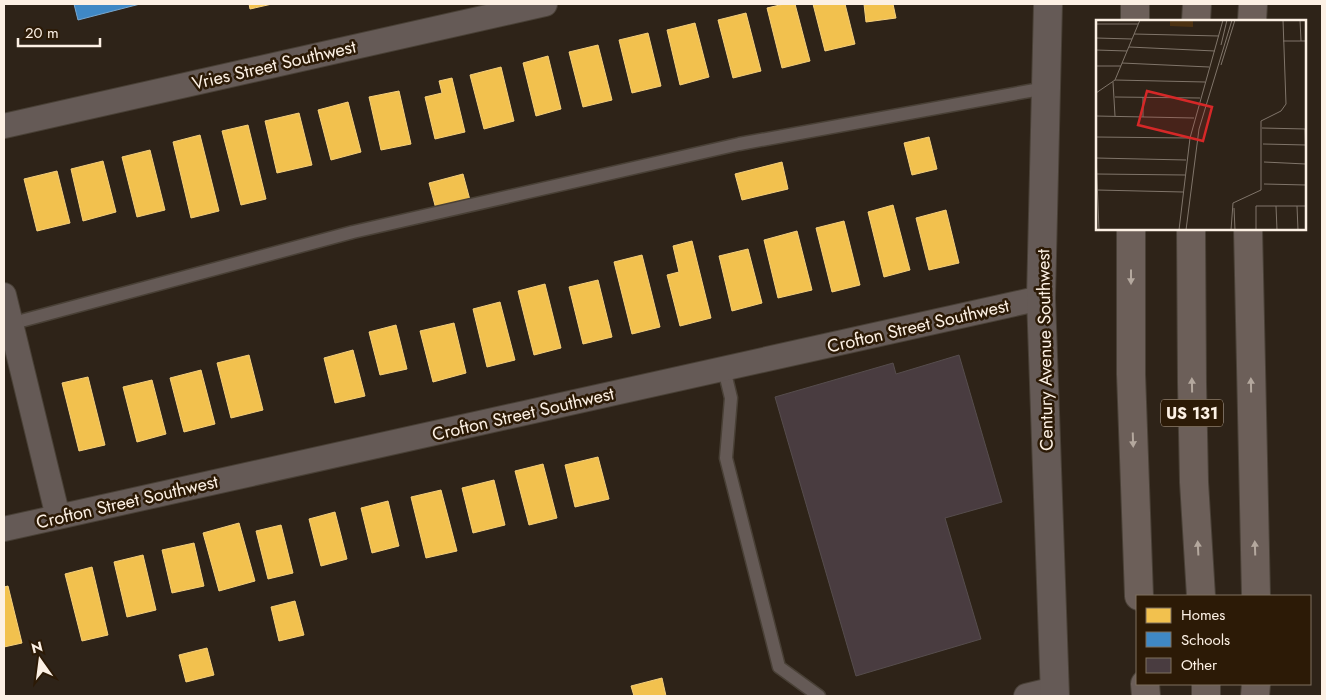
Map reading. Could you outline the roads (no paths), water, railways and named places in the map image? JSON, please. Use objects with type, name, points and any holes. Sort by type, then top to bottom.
[{"type":"highway","points":[[1135,20],[1136,4]]},
{"type":"highway","points":[[1196,20],[1197,4]]},
{"type":"highway","points":[[1252,20],[1253,4]]},
{"type":"highway","points":[[1131,230],[1131,374],[1139,595]]},
{"type":"highway","name":"US 131","points":[[1191,230],[1194,482],[1201,595]]},
{"type":"highway","points":[[1248,230],[1256,595]]},
{"type":"street","name":"Vries Street Southwest","points":[[4,126],[545,4]]},
{"type":"street","name":"Century Avenue Southwest","points":[[1048,4],[1041,298],[1055,693]]},
{"type":"street","points":[[4,295],[7,324],[58,518]]},
{"type":"street","name":"Crofton Street Southwest","points":[[4,529],[1041,298]]},
{"type":"street","points":[[1026,696],[1055,693]]},
{"type":"lane","points":[[7,324],[353,232],[739,144],[1046,88]]},
{"type":"lane","points":[[724,369],[731,398],[726,458],[779,667],[819,696]]}]
